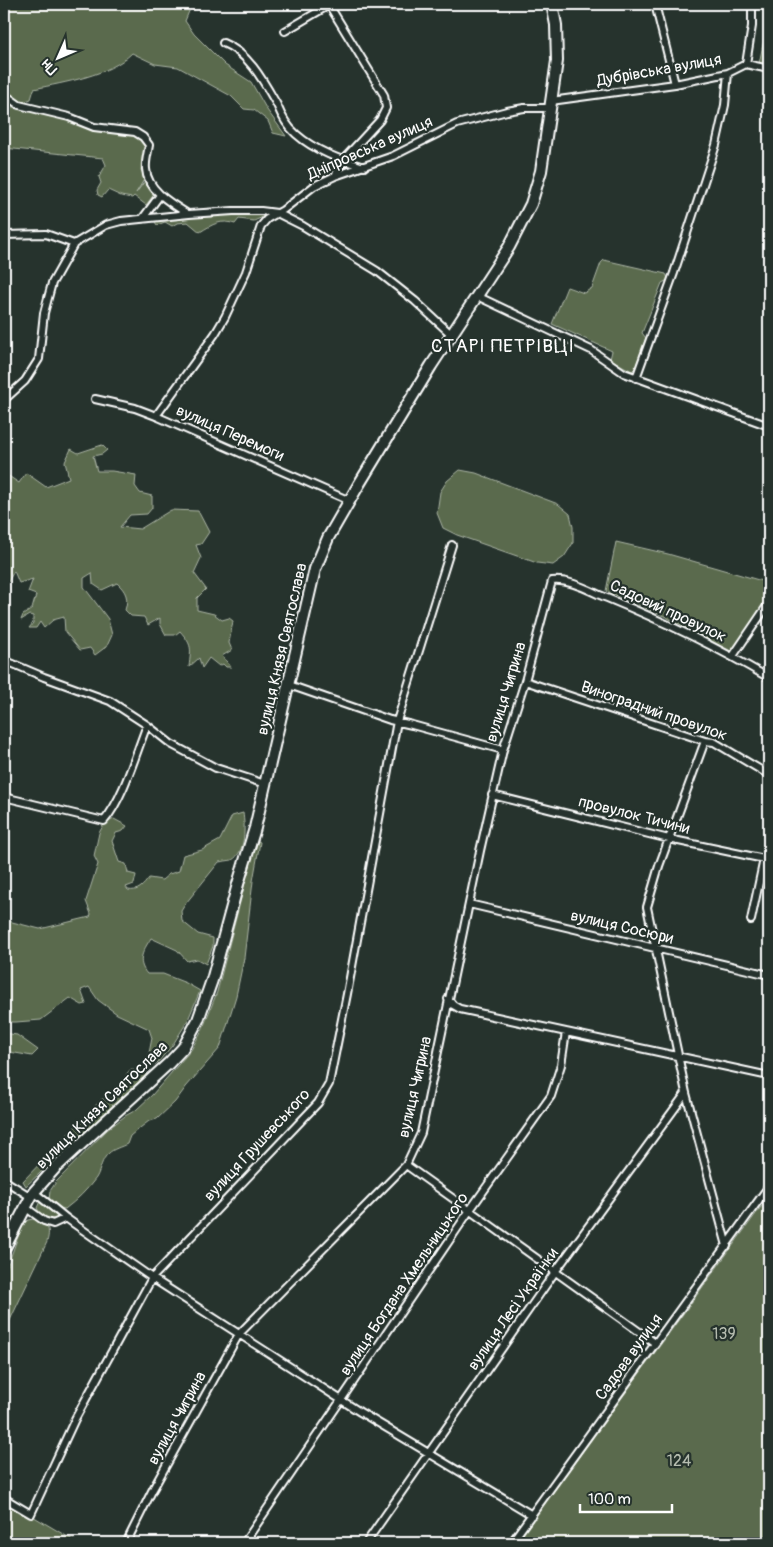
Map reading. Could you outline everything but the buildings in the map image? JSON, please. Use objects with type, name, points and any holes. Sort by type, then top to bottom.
[{"type":"main road","name":"вулиця Князя Святослава","points":[[4,1249],[25,1207],[56,1167],[169,1063],[183,1048],[198,1020],[212,980],[255,828],[315,569],[328,538],[431,366],[509,247],[532,204],[541,171],[557,61],[556,25],[552,4]]},
{"type":"street","points":[[285,31],[330,4],[384,95],[386,108],[380,120],[343,160],[335,176]]},
{"type":"street","points":[[655,4],[675,84]]},
{"type":"street","points":[[746,64],[752,26],[752,4]]},
{"type":"street","points":[[223,43],[233,47],[250,64],[294,133],[317,148],[364,167]]},
{"type":"street","name":"Дубрівська вулиця","points":[[551,105],[728,73],[746,64],[769,69]]},
{"type":"street","points":[[636,378],[674,273],[716,145],[725,105],[728,73]]},
{"type":"street","points":[[4,94],[19,105],[69,117],[94,127],[135,132],[143,137],[149,145],[146,169],[150,181],[160,195],[188,214]]},
{"type":"street","name":"Дніпровська вулиця","points":[[156,416],[215,334],[225,317],[246,272],[261,226],[267,219],[277,214],[314,186],[335,176],[393,156],[456,124],[507,111],[551,105]]},
{"type":"street","points":[[143,218],[160,195]]},
{"type":"street","points":[[4,400],[26,381],[38,360],[44,313],[52,283],[74,244],[106,225],[121,221],[233,211],[260,211],[277,214],[303,226],[377,270],[452,335]]},
{"type":"street","points":[[4,235],[46,234],[74,244]]},
{"type":"street","points":[[477,296],[591,350],[624,373],[769,426]]},
{"type":"street","name":"вулиця Перемоги","points":[[95,399],[135,408],[156,416],[350,501]]},
{"type":"street","name":"вулиця Грушевського","points":[[4,1498],[31,1514],[75,1419],[152,1278],[318,1103],[329,1084],[397,721],[452,545]]},
{"type":"street","name":"Садовий провулок","points":[[552,582],[559,581],[576,585],[671,626],[733,656],[769,678]]},
{"type":"street","name":"вулиця Чигрина","points":[[126,1543],[153,1489],[239,1334],[406,1165],[421,1133],[492,795],[503,750],[525,682],[552,582]]},
{"type":"street","points":[[733,656],[769,603]]},
{"type":"street","points":[[4,660],[110,701],[147,725],[171,744],[216,768],[266,784]]},
{"type":"street","name":"Виноградний провулок","points":[[525,682],[705,741],[714,742],[769,775]]},
{"type":"street","points":[[289,685],[390,720],[503,750]]},
{"type":"street","points":[[4,797],[104,821],[112,813],[147,725]]},
{"type":"street","points":[[705,741],[659,866],[647,907],[686,1093],[727,1246]]},
{"type":"street","name":"провулок Тичини","points":[[492,795],[669,839],[767,860]]},
{"type":"street","points":[[751,920],[767,860]]},
{"type":"street","name":"вулиця Сосюри","points":[[469,904],[769,975]]},
{"type":"street","points":[[448,999],[460,1009],[769,1076]]},
{"type":"street","name":"вулиця Богдана Хмельницького","points":[[244,1543],[470,1210],[551,1096],[561,1066],[566,1032]]},
{"type":"street","name":"вулиця Лесі Українки","points":[[366,1543],[555,1272],[686,1093]]},
{"type":"street","points":[[406,1165],[656,1343]]},
{"type":"street","points":[[4,1180],[33,1195],[152,1278],[341,1400],[532,1515]]},
{"type":"street","name":"Садова вулиця","points":[[511,1543],[769,1186]]},
{"type":"street","points":[[25,1207],[44,1221],[53,1224],[66,1218]]},
{"type":"green space","points":[[4,4],[192,4],[185,21],[194,34],[225,65],[251,82],[267,110],[286,136],[273,133],[268,121],[254,110],[244,109],[231,96],[178,67],[155,64],[132,53],[122,61],[99,73],[73,81],[34,89],[31,99],[20,103],[4,90]]},
{"type":"green space","points":[[769,15],[769,66],[759,64]]},
{"type":"green space","points":[[4,105],[68,119],[92,130],[133,135],[140,138],[144,143],[145,151],[141,170],[145,178],[136,193],[145,181],[155,193],[146,205],[134,196],[132,198],[121,196],[108,190],[102,197],[98,195],[97,190],[101,183],[99,177],[106,165],[103,158],[4,148]]},
{"type":"green space","points":[[232,213],[260,213],[265,216],[254,221],[239,219],[235,224],[217,223],[200,232],[188,222],[177,223],[172,226],[165,222],[157,225],[155,222],[157,219]]},
{"type":"green space","points":[[604,260],[666,274],[668,278],[668,280],[662,283],[642,333],[646,338],[635,368],[632,371],[610,359],[612,351],[552,324],[567,287],[584,293],[592,288],[601,263]]},
{"type":"green space","points":[[102,445],[107,450],[102,454],[93,456],[97,471],[112,471],[136,475],[135,486],[140,493],[152,496],[152,508],[147,514],[130,515],[120,527],[140,529],[171,510],[198,511],[209,532],[201,544],[196,545],[201,558],[194,573],[206,589],[197,598],[197,610],[214,614],[222,620],[229,618],[233,621],[229,643],[232,650],[222,656],[231,667],[226,667],[223,664],[219,666],[209,658],[202,668],[199,658],[189,667],[189,644],[180,631],[175,635],[166,635],[160,624],[160,618],[148,625],[144,617],[131,616],[125,610],[127,598],[120,586],[117,583],[102,590],[93,584],[92,573],[84,578],[84,587],[108,619],[112,635],[107,646],[95,655],[90,648],[80,650],[65,632],[64,617],[53,620],[44,628],[40,622],[36,628],[29,628],[33,623],[33,616],[29,615],[21,620],[23,615],[32,609],[36,595],[28,592],[33,579],[19,583],[14,571],[8,582],[4,583],[4,473],[19,483],[26,473],[46,487],[69,478],[65,462],[71,449],[78,453]]},
{"type":"green space","points":[[460,470],[476,473],[558,504],[570,514],[573,527],[573,543],[564,557],[553,565],[537,563],[457,535],[443,528],[437,513],[440,492],[447,481]]},
{"type":"green space","points":[[616,542],[668,554],[769,583],[769,599],[731,651],[664,616],[606,591]]},
{"type":"green space","points":[[243,813],[244,839],[237,856],[232,860],[219,862],[181,911],[182,921],[198,934],[213,938],[213,946],[206,964],[197,959],[187,961],[177,950],[151,938],[143,952],[141,960],[147,974],[163,974],[200,991],[187,1022],[172,1046],[156,1064],[150,1064],[148,1058],[152,1038],[149,1029],[117,1014],[98,1000],[89,987],[81,990],[86,1004],[82,1005],[70,998],[41,1020],[4,1022],[4,920],[40,929],[90,917],[91,914],[86,901],[98,864],[94,856],[99,833],[104,824],[114,819],[127,826],[123,831],[116,833],[112,841],[119,862],[126,864],[128,873],[136,875],[134,884],[126,887],[128,890],[135,890],[145,884],[149,878],[162,880],[169,874],[179,871],[183,855],[202,850],[220,840],[232,816]]},
{"type":"green space","points":[[256,840],[260,842],[253,881],[244,958],[236,996],[220,1048],[175,1102],[157,1119],[149,1121],[130,1136],[127,1144],[109,1153],[104,1158],[96,1178],[85,1191],[65,1209],[59,1208],[49,1200],[50,1191],[56,1182],[107,1130],[136,1110],[152,1095],[191,1050],[203,1028],[217,992]]},
{"type":"green space","points":[[4,1033],[17,1035],[38,1050],[32,1056],[4,1051]]},
{"type":"green space","points":[[130,1070],[146,1071],[146,1075],[26,1186],[23,1181],[102,1099],[110,1100],[127,1080],[126,1075]]},
{"type":"green space","name":"124","points":[[769,1196],[769,1543],[516,1543]]},
{"type":"green space","points":[[40,1201],[60,1217],[57,1220],[50,1221],[40,1214],[37,1208]]},
{"type":"green space","points":[[33,1219],[47,1226],[47,1242],[4,1333],[4,1275],[22,1226],[28,1220]]},
{"type":"green space","points":[[4,1499],[78,1543],[4,1543]]},
{"type":"district","name":"СТАРІ ПЕТРІВЦІ","points":[[503,346]]},
{"type":"park label","name":"139","points":[[724,1334]]}]
